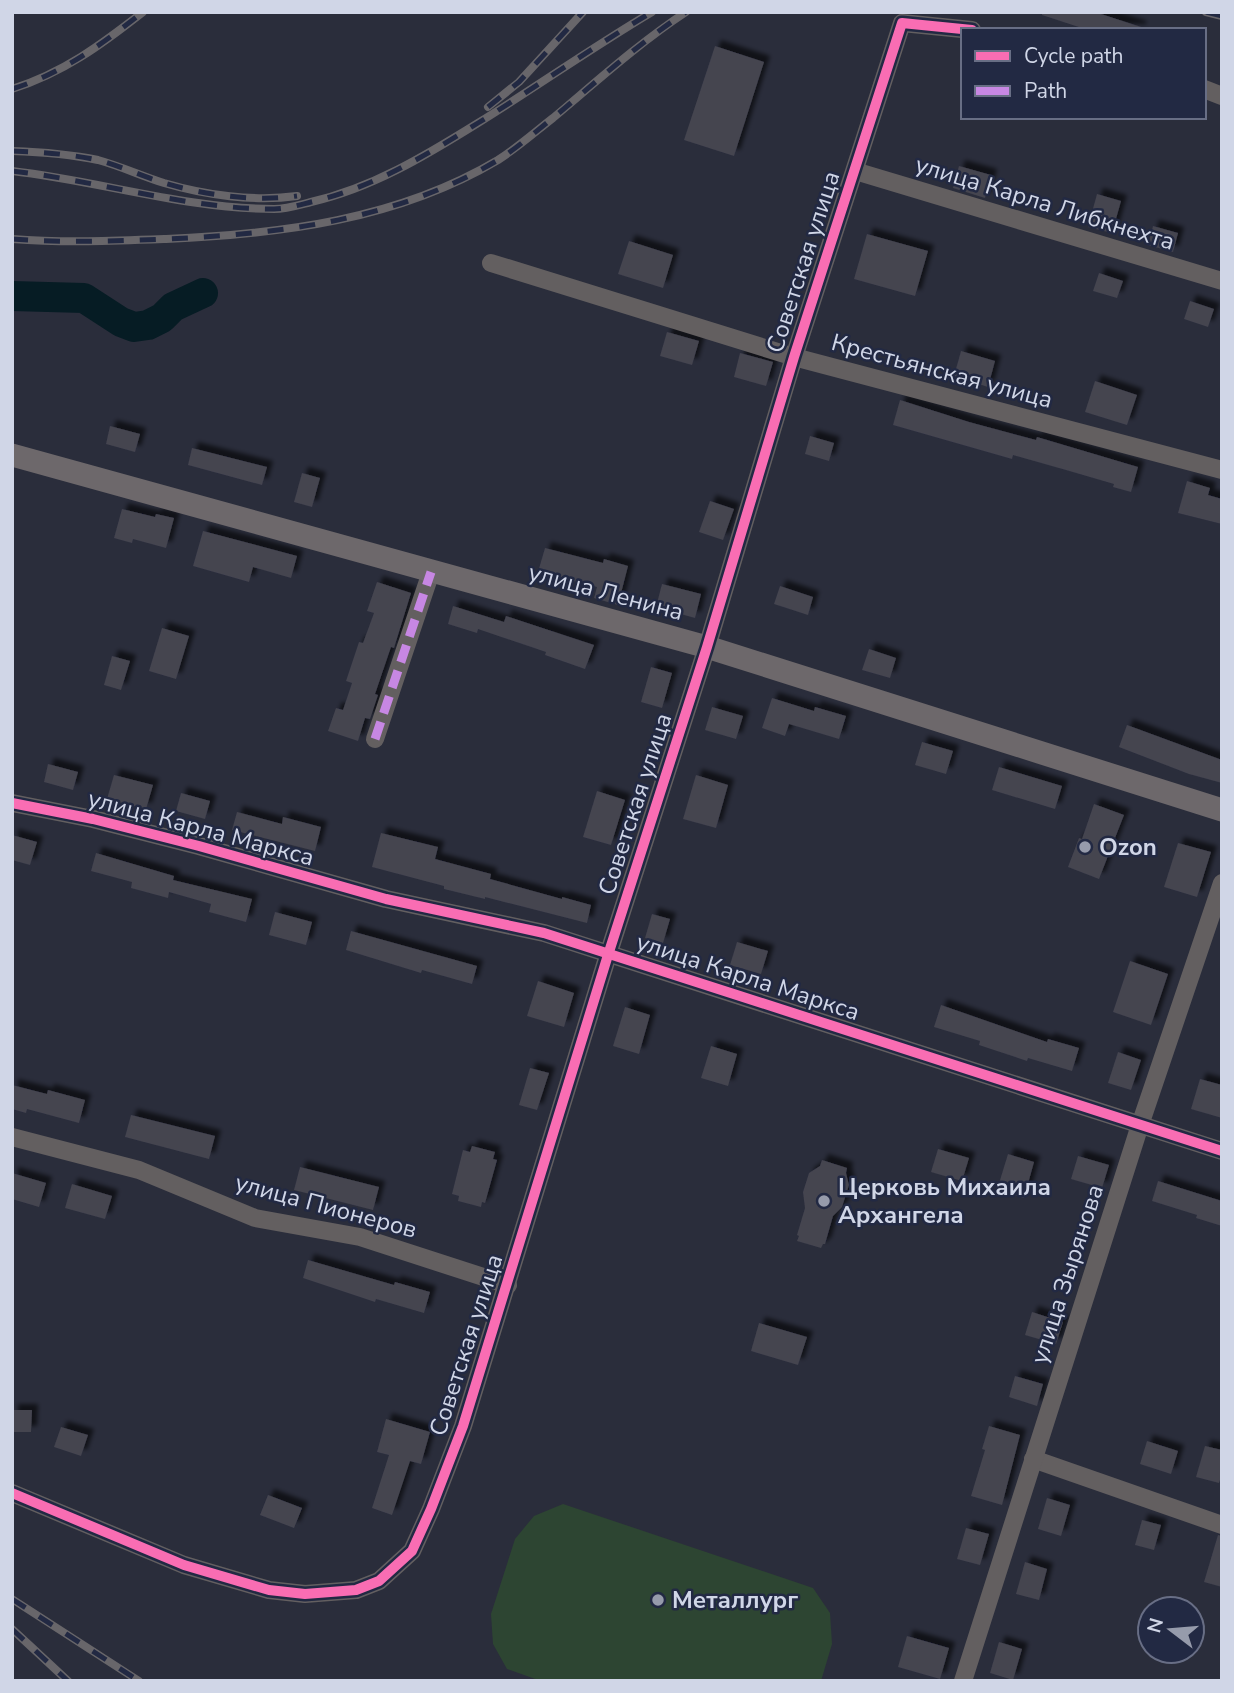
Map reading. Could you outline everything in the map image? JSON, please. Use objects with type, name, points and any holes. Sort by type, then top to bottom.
[{"type":"main road","name":"улица Ленина","points":[[12,455],[707,647],[1222,810]]},
{"type":"street","name":"Советская улица","points":[[12,1493],[184,1565],[269,1590],[305,1594],[356,1590],[379,1581],[412,1551],[463,1426],[608,955],[707,647],[794,357],[902,23],[961,29]]},
{"type":"street","name":"улица Карла Либкнехта","points":[[855,171],[1222,281]]},
{"type":"street","name":"Крестьянская улица","points":[[491,263],[794,357],[1222,470]]},
{"type":"street","points":[[375,739],[431,572]]},
{"type":"street","name":"улица Карла Маркса","points":[[12,803],[199,846],[386,899],[544,933],[1222,1151]]},
{"type":"street","name":"улица Зырянова","points":[[963,1681],[1140,1125],[1222,883]]},
{"type":"street","name":"улица Пионеров","points":[[12,1137],[139,1170],[255,1218],[360,1237],[508,1285]]},
{"type":"street","points":[[1033,1459],[1222,1525]]},
{"type":"green space","name":"Металлург","points":[[563,1504],[813,1588],[830,1613],[832,1644],[821,1681],[541,1681],[507,1669],[493,1644],[491,1614],[515,1539],[534,1516]]},
{"type":"building","points":[[1042,12],[1102,12],[1101,14],[1141,27],[1082,28],[1042,15]]},
{"type":"building","points":[[715,46],[764,62],[734,156],[684,140]]},
{"type":"building","points":[[959,166],[991,175],[985,198],[953,188]]},
{"type":"building","points":[[1097,194],[1121,201],[1112,233],[1088,227]]},
{"type":"building","points":[[1153,226],[1178,233],[1173,252],[1148,245]]},
{"type":"building","points":[[867,234],[928,251],[915,296],[854,279]]},
{"type":"building","points":[[629,241],[673,255],[663,288],[618,274]]},
{"type":"building","points":[[1099,273],[1123,281],[1117,298],[1093,291]]},
{"type":"building","points":[[1190,301],[1214,309],[1208,327],[1184,319]]},
{"type":"building","points":[[667,332],[699,341],[692,365],[660,356]]},
{"type":"building","points":[[961,351],[995,361],[988,387],[954,376]]},
{"type":"building","points":[[740,353],[773,362],[766,386],[734,377]]},
{"type":"building","points":[[1095,381],[1137,395],[1127,425],[1085,412]]},
{"type":"building","points":[[900,400],[969,422],[1036,440],[1037,437],[1138,467],[1131,492],[1113,487],[1114,484],[1013,455],[1012,459],[893,425]]},
{"type":"building","points":[[110,426],[140,434],[135,452],[106,444]]},
{"type":"building","points":[[810,436],[834,443],[829,461],[805,454]]},
{"type":"building","points":[[192,448],[267,467],[262,485],[188,465]]},
{"type":"building","points":[[302,473],[320,478],[312,507],[294,502]]},
{"type":"building","points":[[1187,481],[1210,488],[1208,495],[1222,499],[1222,524],[1178,513]]},
{"type":"building","points":[[710,501],[734,509],[723,540],[699,532]]},
{"type":"building","points":[[122,509],[155,517],[156,514],[174,518],[166,548],[133,539],[132,543],[114,538]]},
{"type":"building","points":[[203,531],[297,556],[291,578],[253,567],[249,582],[193,566]]},
{"type":"building","points":[[545,548],[603,563],[604,559],[628,566],[618,605],[594,598],[597,587],[538,572]]},
{"type":"building","points":[[377,582],[411,593],[394,648],[391,647],[375,694],[378,695],[370,719],[365,718],[358,741],[328,731],[336,708],[343,710],[352,683],[346,681],[359,642],[363,643],[374,613],[367,611]]},
{"type":"building","points":[[662,584],[701,594],[695,618],[656,607]]},
{"type":"building","points":[[780,586],[813,597],[808,615],[774,604]]},
{"type":"building","points":[[453,606],[504,622],[506,616],[594,645],[585,669],[545,655],[546,652],[478,629],[477,633],[448,624]]},
{"type":"building","points":[[162,628],[189,636],[176,679],[149,671]]},
{"type":"building","points":[[869,649],[896,658],[890,678],[862,670]]},
{"type":"building","points":[[112,656],[130,661],[121,690],[104,685]]},
{"type":"building","points":[[651,667],[672,673],[662,708],[641,702]]},
{"type":"building","points":[[772,698],[814,711],[815,707],[846,716],[839,739],[789,724],[785,736],[762,728]]},
{"type":"building","points":[[712,707],[743,716],[736,739],[705,730]]},
{"type":"building","points":[[1127,725],[1222,760],[1222,783],[1189,774],[1119,747]]},
{"type":"building","points":[[922,742],[953,751],[946,774],[915,765]]},
{"type":"building","points":[[48,764],[78,772],[73,790],[44,782]]},
{"type":"building","points":[[999,767],[1062,786],[1055,809],[992,790]]},
{"type":"building","points":[[114,775],[153,785],[146,809],[107,799]]},
{"type":"building","points":[[696,775],[728,785],[716,828],[683,819]]},
{"type":"building","points":[[597,791],[625,800],[611,845],[583,837]]},
{"type":"building","points":[[181,793],[210,801],[205,819],[176,811]]},
{"type":"building","points":[[1094,804],[1124,815],[1099,879],[1068,867],[1079,838],[1082,839]]},
{"type":"building","points":[[237,812],[282,824],[283,817],[321,827],[315,851],[232,830]]},
{"type":"building","points":[[381,833],[438,847],[435,859],[491,874],[490,879],[591,905],[587,923],[444,889],[444,886],[372,867]]},
{"type":"building","points":[[12,835],[37,842],[30,865],[12,860]]},
{"type":"building","points":[[1178,843],[1211,852],[1197,897],[1164,887]]},
{"type":"building","points":[[96,853],[174,876],[173,880],[252,899],[246,922],[209,912],[211,904],[169,892],[168,898],[131,888],[132,882],[91,871]]},
{"type":"building","points":[[275,912],[312,922],[306,945],[269,935]]},
{"type":"building","points":[[652,914],[670,919],[663,943],[645,938]]},
{"type":"building","points":[[351,931],[477,966],[472,984],[422,970],[421,973],[346,950]]},
{"type":"building","points":[[737,942],[768,951],[761,974],[730,965]]},
{"type":"building","points":[[1130,961],[1168,974],[1151,1025],[1113,1012]]},
{"type":"building","points":[[538,981],[574,993],[564,1027],[527,1016]]},
{"type":"building","points":[[941,1005],[1047,1042],[1048,1039],[1079,1048],[1072,1071],[1028,1058],[1027,1061],[979,1045],[980,1041],[934,1027]]},
{"type":"building","points":[[625,1007],[650,1015],[639,1054],[613,1046]]},
{"type":"building","points":[[711,1046],[737,1054],[728,1086],[701,1078]]},
{"type":"building","points":[[1118,1052],[1141,1060],[1131,1090],[1108,1083]]},
{"type":"building","points":[[530,1068],[549,1073],[537,1110],[519,1105]]},
{"type":"building","points":[[1200,1079],[1222,1085],[1222,1118],[1191,1109]]},
{"type":"building","points":[[12,1085],[47,1094],[48,1090],[85,1100],[79,1123],[27,1109],[26,1113],[12,1109]]},
{"type":"building","points":[[131,1115],[215,1136],[209,1159],[125,1137]]},
{"type":"building","points":[[472,1146],[495,1152],[493,1159],[497,1160],[485,1203],[482,1202],[481,1207],[458,1201],[459,1196],[452,1194],[463,1150],[470,1152]]},
{"type":"building","points":[[938,1149],[969,1158],[962,1181],[931,1172]]},
{"type":"building","points":[[1008,1154],[1034,1162],[1024,1198],[997,1190]]},
{"type":"building","points":[[1078,1156],[1109,1165],[1102,1188],[1071,1179]]},
{"type":"building","name":"Церковь Михаила Архангела","points":[[822,1160],[847,1168],[849,1185],[842,1207],[833,1216],[825,1244],[821,1248],[797,1241],[797,1235],[805,1208],[803,1192],[809,1173],[820,1166]]},
{"type":"building","points":[[300,1167],[379,1187],[373,1210],[294,1190]]},
{"type":"building","points":[[12,1173],[46,1183],[39,1207],[12,1199]]},
{"type":"building","points":[[1158,1181],[1222,1201],[1222,1226],[1152,1201]]},
{"type":"building","points":[[72,1184],[112,1196],[105,1219],[65,1208]]},
{"type":"building","points":[[308,1260],[394,1285],[395,1282],[430,1292],[424,1313],[376,1299],[375,1302],[303,1278]]},
{"type":"building","points":[[1032,1312],[1063,1322],[1056,1344],[1025,1335]]},
{"type":"building","points":[[759,1323],[807,1337],[798,1365],[751,1351]]},
{"type":"building","points":[[1015,1376],[1043,1384],[1037,1406],[1009,1397]]},
{"type":"building","points":[[12,1410],[32,1410],[31,1432],[12,1432]]},
{"type":"building","points":[[386,1419],[430,1432],[421,1464],[410,1461],[392,1515],[372,1508],[389,1455],[377,1452]]},
{"type":"building","points":[[989,1426],[1020,1435],[1002,1505],[971,1496],[985,1450],[982,1449]]},
{"type":"building","points":[[61,1427],[88,1435],[81,1456],[54,1447]]},
{"type":"building","points":[[1147,1441],[1178,1451],[1171,1474],[1140,1464]]},
{"type":"building","points":[[1205,1446],[1222,1450],[1222,1474],[1219,1483],[1196,1477]]},
{"type":"building","points":[[268,1495],[302,1508],[294,1528],[260,1515]]},
{"type":"building","points":[[1047,1498],[1070,1505],[1061,1536],[1038,1529]]},
{"type":"building","points":[[1142,1520],[1161,1525],[1154,1550],[1135,1545]]},
{"type":"building","points":[[966,1528],[989,1534],[980,1565],[957,1559]]},
{"type":"building","points":[[1218,1535],[1222,1536],[1222,1587],[1204,1582]]},
{"type":"building","points":[[1025,1562],[1047,1569],[1039,1600],[1016,1594]]},
{"type":"building","points":[[907,1636],[949,1648],[940,1679],[898,1667]]},
{"type":"building","points":[[999,1642],[1022,1649],[1013,1680],[990,1673]]},
{"type":"waterway","points":[[12,296],[84,298],[121,322],[134,327],[148,325],[162,318],[173,307],[203,293]]},
{"type":"railway","points":[[12,89],[48,75],[81,57],[143,12]]},
{"type":"railway","points":[[488,107],[519,82],[583,12]]},
{"type":"railway","points":[[12,171],[208,204],[274,209],[297,206],[377,180],[418,159],[652,12]]},
{"type":"railway","points":[[12,239],[108,241],[252,233],[337,220],[420,197],[498,160],[686,12]]},
{"type":"railway","points":[[1206,12],[1222,16]]},
{"type":"railway","points":[[12,151],[98,160],[164,183],[213,194],[247,198],[297,196]]},
{"type":"railway","points":[[12,1599],[139,1681]]},
{"type":"railway","points":[[12,1629],[68,1681]]},
{"type":"marked path","points":[[375,739],[431,572]]},
{"type":"cycle path","points":[[12,1493],[184,1565],[269,1590],[305,1594],[356,1590],[379,1581],[412,1551],[463,1426],[608,955],[707,647],[794,357],[902,23],[961,29]]},
{"type":"cycle path","points":[[12,803],[93,819],[199,846],[386,899],[544,933],[1222,1151]]},
{"type":"place","name":"Ozon","points":[[1085,847]]},
{"type":"place","name":"Церковь Михаила Архангела","points":[[824,1201]]},
{"type":"place","name":"Металлург","points":[[658,1600]]}]
